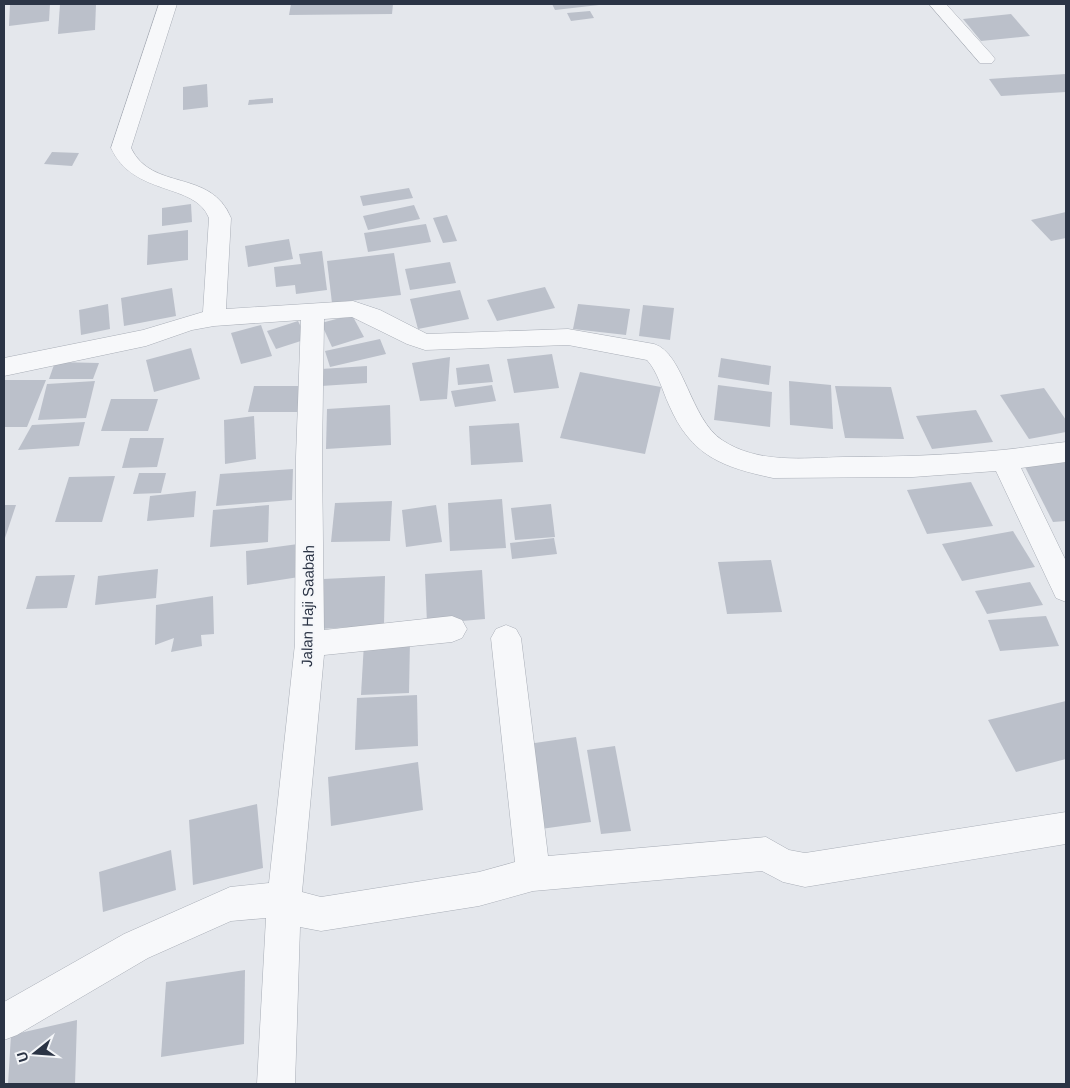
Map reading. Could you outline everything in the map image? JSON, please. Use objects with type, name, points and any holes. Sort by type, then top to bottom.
[{"type":"street","points":[[168,4],[121,148],[124,158],[132,166],[154,178],[206,197],[215,206],[220,218],[214,318]]},
{"type":"street","points":[[937,4],[986,59]]},
{"type":"street","points":[[4,367],[146,338],[188,323],[214,318],[353,309],[370,314],[425,342],[568,337],[654,353],[662,363],[685,416],[703,442],[725,454],[761,466],[773,468],[913,467],[1004,460],[1066,452]]},
{"type":"street","name":"Jalan Haji Saabah","points":[[276,1084],[284,899],[310,644],[309,457],[313,311]]},
{"type":"street","points":[[1004,460],[1066,590]]},
{"type":"street","points":[[310,644],[452,629]]},
{"type":"street","points":[[506,638],[533,874]]},
{"type":"street","points":[[4,1022],[136,946],[221,908],[247,901],[284,899],[296,910],[321,914],[480,889],[533,874],[766,854],[784,865],[805,870],[1066,828]]},
{"type":"building","points":[[10,4],[50,4],[49,21],[9,26]]},
{"type":"building","points":[[60,4],[96,4],[95,30],[58,34]]},
{"type":"building","points":[[291,4],[393,4],[392,14],[289,15]]},
{"type":"building","points":[[552,4],[598,4],[599,5],[555,10]]},
{"type":"building","points":[[590,11],[594,18],[571,21],[567,13]]},
{"type":"building","points":[[1011,14],[1030,36],[981,41],[963,19]]},
{"type":"building","points":[[1066,74],[1066,92],[1001,96],[989,79]]},
{"type":"building","points":[[207,84],[208,107],[183,110],[183,87]]},
{"type":"building","points":[[273,98],[273,103],[248,105],[249,100]]},
{"type":"building","points":[[52,152],[79,153],[72,166],[44,164]]},
{"type":"building","points":[[409,188],[413,198],[363,206],[360,196]]},
{"type":"building","points":[[191,204],[192,222],[162,226],[162,208]]},
{"type":"building","points":[[414,205],[420,219],[368,230],[363,216]]},
{"type":"building","points":[[1066,212],[1066,238],[1051,241],[1031,220]]},
{"type":"building","points":[[447,215],[457,241],[443,243],[433,218]]},
{"type":"building","points":[[426,224],[431,242],[368,252],[364,233]]},
{"type":"building","points":[[188,230],[188,260],[147,265],[148,235]]},
{"type":"building","points":[[289,239],[293,259],[248,267],[245,246]]},
{"type":"building","points":[[322,251],[327,290],[296,294],[295,285],[276,287],[274,267],[301,264],[299,254]]},
{"type":"building","points":[[394,253],[401,295],[332,303],[327,261]]},
{"type":"building","points":[[450,262],[456,283],[410,290],[405,269]]},
{"type":"building","points":[[545,287],[555,308],[497,321],[487,300]]},
{"type":"building","points":[[172,288],[176,316],[124,326],[121,298]]},
{"type":"building","points":[[460,290],[469,319],[418,329],[410,299]]},
{"type":"building","points":[[108,304],[110,329],[81,335],[79,310]]},
{"type":"building","points":[[578,304],[630,309],[626,335],[573,329]]},
{"type":"building","points":[[643,305],[674,308],[670,340],[639,336]]},
{"type":"building","points":[[352,315],[364,337],[332,347],[321,323]]},
{"type":"building","points":[[298,321],[307,339],[276,349],[267,331]]},
{"type":"building","points":[[261,325],[272,356],[241,364],[231,333]]},
{"type":"building","points":[[380,339],[386,354],[330,367],[325,351]]},
{"type":"building","points":[[191,348],[200,379],[154,392],[146,360]]},
{"type":"building","points":[[552,354],[559,388],[514,393],[507,359]]},
{"type":"building","points":[[450,357],[447,399],[420,401],[412,363]]},
{"type":"building","points":[[721,358],[771,366],[769,385],[718,377]]},
{"type":"building","points":[[55,362],[99,363],[93,379],[49,379]]},
{"type":"building","points":[[489,364],[493,382],[458,385],[456,368]]},
{"type":"building","points":[[367,366],[367,383],[321,386],[321,369]]},
{"type":"building","points":[[580,372],[661,387],[645,454],[560,438]]},
{"type":"building","points":[[4,380],[46,380],[27,427],[4,427]]},
{"type":"building","points":[[95,381],[86,418],[38,420],[47,384]]},
{"type":"building","points":[[789,381],[831,385],[833,429],[790,425]]},
{"type":"building","points":[[492,385],[496,401],[455,407],[451,391]]},
{"type":"building","points":[[718,385],[772,392],[770,427],[714,420]]},
{"type":"building","points":[[254,386],[303,386],[298,412],[248,412]]},
{"type":"building","points":[[835,386],[891,387],[904,439],[845,438]]},
{"type":"building","points":[[1044,388],[1066,420],[1066,432],[1029,439],[1000,395]]},
{"type":"building","points":[[111,399],[158,399],[148,431],[101,431]]},
{"type":"building","points":[[390,405],[391,445],[326,449],[327,409]]},
{"type":"building","points":[[976,410],[993,442],[932,449],[916,416]]},
{"type":"building","points":[[254,416],[256,459],[225,464],[224,420]]},
{"type":"building","points":[[85,422],[79,446],[18,450],[32,425]]},
{"type":"building","points":[[519,423],[523,462],[471,465],[469,426]]},
{"type":"building","points":[[130,438],[164,438],[157,467],[122,468]]},
{"type":"building","points":[[1066,462],[1066,521],[1053,522],[1024,465]]},
{"type":"building","points":[[293,469],[292,500],[216,506],[220,474]]},
{"type":"building","points":[[139,473],[166,473],[161,493],[133,494]]},
{"type":"building","points":[[115,476],[102,522],[55,522],[69,477]]},
{"type":"building","points":[[971,482],[993,526],[927,534],[907,490]]},
{"type":"building","points":[[196,491],[194,517],[147,521],[150,496]]},
{"type":"building","points":[[502,499],[506,548],[450,551],[448,503]]},
{"type":"building","points":[[392,501],[390,541],[331,542],[335,503]]},
{"type":"building","points":[[551,504],[555,537],[515,540],[511,508]]},
{"type":"building","points":[[4,505],[16,505],[4,541]]},
{"type":"building","points":[[269,505],[268,542],[210,547],[213,510]]},
{"type":"building","points":[[436,505],[442,542],[406,547],[402,510]]},
{"type":"building","points":[[1013,531],[1035,567],[962,581],[942,544]]},
{"type":"building","points":[[554,538],[557,554],[512,559],[510,543]]},
{"type":"building","points":[[298,544],[299,577],[247,585],[246,551]]},
{"type":"building","points":[[771,560],[782,612],[727,614],[718,562]]},
{"type":"building","points":[[158,569],[156,598],[95,605],[98,576]]},
{"type":"building","points":[[482,570],[485,619],[427,624],[425,574]]},
{"type":"building","points":[[75,575],[67,608],[26,609],[36,576]]},
{"type":"building","points":[[385,576],[384,625],[320,629],[323,579]]},
{"type":"building","points":[[1030,582],[1043,605],[987,614],[975,591]]},
{"type":"building","points":[[213,596],[214,634],[201,635],[202,646],[171,652],[174,638],[155,645],[156,605]]},
{"type":"building","points":[[1046,616],[1059,646],[1000,651],[988,620]]},
{"type":"building","points":[[410,640],[409,693],[361,695],[364,643]]},
{"type":"building","points":[[417,695],[418,746],[355,750],[357,698]]},
{"type":"building","points":[[1066,701],[1066,759],[1016,772],[988,720]]},
{"type":"building","points":[[576,737],[591,822],[541,829],[528,744]]},
{"type":"building","points":[[615,746],[631,831],[601,834],[587,750]]},
{"type":"building","points":[[418,762],[423,810],[331,826],[328,777]]},
{"type":"building","points":[[257,804],[263,868],[193,885],[189,820]]},
{"type":"building","points":[[171,850],[176,890],[103,912],[99,872]]},
{"type":"building","points":[[245,970],[244,1044],[161,1057],[166,982]]},
{"type":"building","points":[[77,1020],[75,1084],[8,1084],[11,1035]]}]
